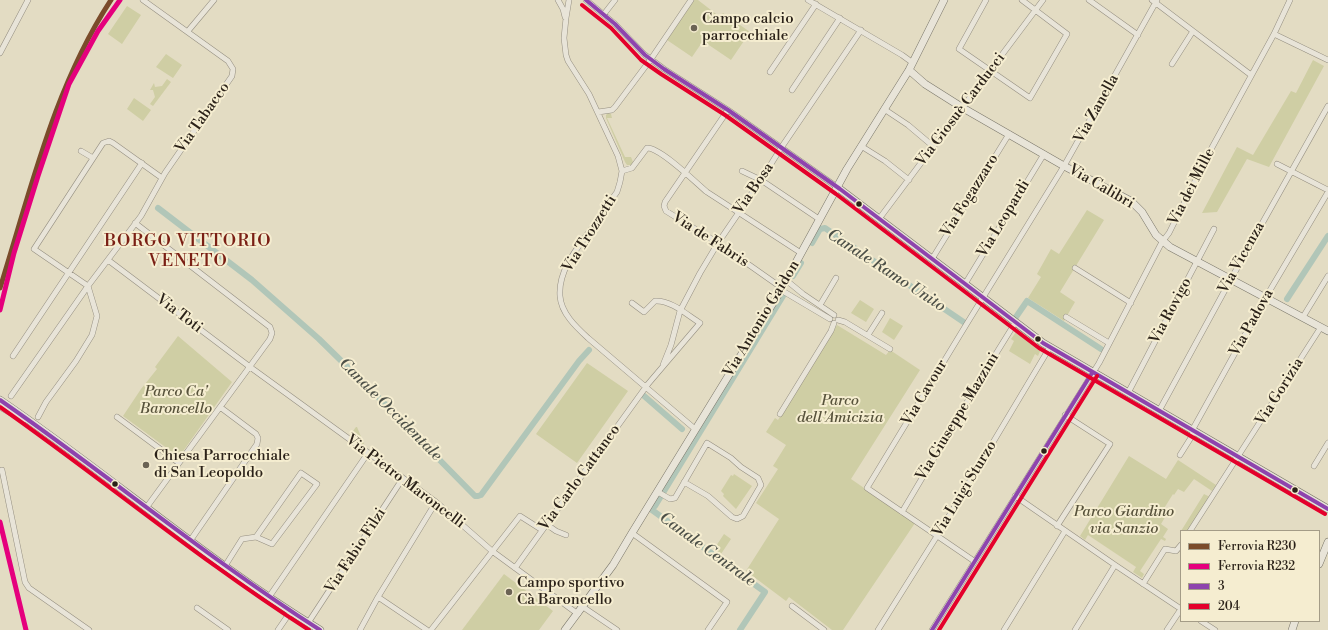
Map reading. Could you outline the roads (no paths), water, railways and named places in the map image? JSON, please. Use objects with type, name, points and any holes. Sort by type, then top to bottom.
[{"type":"street","points":[[0,53],[28,0]]},
{"type":"street","name":"Via Tabacco","points":[[11,396],[88,286],[145,209],[162,178],[230,79],[233,72],[230,63],[188,31],[143,0]]},
{"type":"street","points":[[188,31],[214,0]]},
{"type":"street","points":[[558,0],[566,18]]},
{"type":"street","points":[[569,0],[564,38],[566,55],[598,112],[618,156],[622,171],[632,168],[646,149],[651,148],[686,172],[707,192],[801,253]]},
{"type":"street","points":[[586,0],[616,24],[640,51],[838,187],[1015,323],[1092,373],[1328,509]]},
{"type":"street","points":[[604,14],[615,0]]},
{"type":"street","points":[[598,112],[612,110],[615,107],[692,0]]},
{"type":"street","points":[[808,0],[902,55],[911,66]]},
{"type":"street","name":"Via Antonio Gaidon","points":[[565,630],[613,565],[660,493],[695,429],[781,289],[819,218],[884,108],[911,66],[944,0]]},
{"type":"street","points":[[986,0],[959,49],[1030,98],[1067,34],[1022,0]]},
{"type":"street","name":"Via Giosuè Carducci","points":[[879,218],[934,147],[1043,0]]},
{"type":"street","points":[[1089,0],[1138,35]]},
{"type":"street","name":"Via dei Mille","points":[[932,630],[1014,496],[1092,373],[1162,242],[1169,232],[1209,153],[1274,34],[1290,0]]},
{"type":"street","points":[[1155,1],[1251,76]]},
{"type":"street","name":"Via Zanella","points":[[983,298],[1064,166],[1138,35],[1155,1]]},
{"type":"street","points":[[770,72],[816,4]]},
{"type":"street","points":[[792,90],[840,18]]},
{"type":"street","name":"Via Bosa","points":[[663,365],[671,345],[680,311],[700,273],[718,243],[861,30]]},
{"type":"street","points":[[1172,64],[1193,31]]},
{"type":"street","points":[[1274,34],[1328,60]]},
{"type":"street","name":"Via Calibri","points":[[911,66],[926,84],[963,108],[1064,166],[1131,201],[1139,209],[1153,232],[1162,242],[1325,329]]},
{"type":"street","name":"Via Vicenza","points":[[1159,411],[1230,279],[1328,106]]},
{"type":"street","points":[[884,108],[908,125],[934,147]]},
{"type":"street","points":[[686,172],[728,110]]},
{"type":"street","name":"Via Fogazzaro","points":[[932,259],[1009,134]]},
{"type":"street","points":[[38,417],[46,402],[76,361],[92,335],[97,316],[88,286],[34,249],[103,143],[114,143],[162,178]]},
{"type":"street","points":[[862,146],[885,161],[909,180]]},
{"type":"street","points":[[81,151],[93,158]]},
{"type":"street","name":"Via Leopardi","points":[[965,284],[1044,154]]},
{"type":"street","points":[[13,356],[142,163]]},
{"type":"street","points":[[1276,164],[1328,191]]},
{"type":"street","name":"Via Trozzetti","points":[[622,171],[616,192],[568,264],[560,285],[560,296],[566,314],[577,328],[695,429]]},
{"type":"street","points":[[742,171],[761,180],[819,218]]},
{"type":"street","name":"Via de Fabris","points":[[686,172],[665,202],[664,209],[666,211],[718,243],[781,289],[834,321],[845,322],[890,349]]},
{"type":"street","name":"Via Padova","points":[[1180,455],[1192,436],[1193,430],[1266,297],[1328,191]]},
{"type":"street","points":[[135,223],[270,327],[272,333],[270,339],[250,367],[146,508]]},
{"type":"street","name":"Via Rovigo","points":[[1128,393],[1214,229]]},
{"type":"street","name":"Via Toti","points":[[108,260],[250,367]]},
{"type":"street","points":[[1075,268],[1130,303]]},
{"type":"street","points":[[1302,317],[1328,276]]},
{"type":"street","points":[[820,305],[836,278]]},
{"type":"street","points":[[780,414],[831,331],[834,321],[832,316],[834,315],[803,294],[786,280]]},
{"type":"street","name":"Via Cavour","points":[[902,512],[867,488],[983,298]]},
{"type":"street","name":"Via Bosa","points":[[632,303],[644,312],[655,301],[661,301],[700,323],[645,387]]},
{"type":"street","points":[[868,335],[882,313]]},
{"type":"street","points":[[1066,317],[1109,343]]},
{"type":"street","name":"Via Giuseppe Mazzini","points":[[902,512],[1015,323]]},
{"type":"street","name":"Via Gorizia","points":[[1191,530],[1325,329]]},
{"type":"street","name":"Via Luigi Sturzo","points":[[878,630],[937,536],[1050,347]]},
{"type":"street","name":"Via Pietro Maroncelli","points":[[250,367],[436,502],[492,551],[578,614]]},
{"type":"street","name":"Via Carlo Cattaneo","points":[[514,568],[645,387]]},
{"type":"street","points":[[0,400],[29,420],[190,541],[269,597],[320,630]]},
{"type":"street","points":[[0,407],[19,418],[29,420]]},
{"type":"street","points":[[190,541],[257,444],[258,438],[256,434],[220,407]]},
{"type":"street","points":[[1057,526],[1110,444],[1065,415]]},
{"type":"street","points":[[117,417],[179,462]]},
{"type":"street","points":[[660,493],[670,499],[674,499],[684,482],[707,443],[731,458],[741,467],[758,478],[761,485],[743,516],[737,519],[730,515],[713,499],[684,482]]},
{"type":"street","points":[[1314,466],[1328,443]]},
{"type":"street","points":[[269,597],[368,453]]},
{"type":"street","points":[[2,470],[25,582],[29,588],[87,629]]},
{"type":"street","points":[[225,566],[242,539],[256,538],[272,544],[317,484],[301,473],[256,538]]},
{"type":"street","name":"Via Fabio Filzi","points":[[308,623],[403,478]]},
{"type":"street","points":[[1014,496],[1115,566],[1180,608]]},
{"type":"street","points":[[360,630],[378,597],[436,502]]},
{"type":"street","points":[[902,512],[974,561]]},
{"type":"street","points":[[431,630],[520,516],[542,530]]},
{"type":"street","points":[[546,524],[556,531],[566,535]]},
{"type":"street","points":[[1004,630],[1065,531]]},
{"type":"street","points":[[632,534],[727,602],[708,630]]},
{"type":"street","points":[[1320,562],[1328,542]]},
{"type":"street","points":[[1143,584],[1162,552],[1166,548],[1177,551],[1180,547]]},
{"type":"street","points":[[1075,630],[1115,566]]},
{"type":"street","points":[[378,597],[427,630]]},
{"type":"street","points":[[792,606],[824,630]]},
{"type":"street","points":[[583,607],[617,630]]},
{"type":"street","points":[[197,608],[228,630]]},
{"type":"street","points":[[1167,630],[1180,610]]},
{"type":"street","points":[[278,630],[291,611]]},
{"type":"street","points":[[1203,622],[1215,630]]},
{"type":"waterway","name":"Canale Occidentale","points":[[158,208],[252,280],[319,339],[475,496],[481,495],[579,361],[589,350]]},
{"type":"waterway","name":"Canale Ramo Unito","points":[[812,243],[820,229],[825,228],[965,323]]},
{"type":"waterway","name":"Canale Ramo Unito","points":[[1287,299],[1328,236]]},
{"type":"waterway","name":"Canale Ramo Unito","points":[[793,276],[801,263]]},
{"type":"waterway","name":"Canale Ramo Unito","points":[[655,506],[783,296]]},
{"type":"waterway","name":"Canale Ramo Unito","points":[[1016,317],[1027,301],[1101,349]]},
{"type":"waterway","name":"Canale Occidentale","points":[[643,395],[682,429]]},
{"type":"waterway","name":"Canale Centrale","points":[[652,510],[765,592],[740,630]]},
{"type":"rail line","name":"R230","points":[[0,288],[34,177],[59,104],[91,33],[111,0]]},
{"type":"rail line","name":"R232","points":[[0,310],[14,253],[69,84],[98,31],[120,0]]},
{"type":"rail line","name":"R232","points":[[0,522],[26,630]]},
{"type":"place","name":"Campo calcio parrocchiale","points":[[694,28]]},
{"type":"place","name":"Chiesa Parrocchiale di San Leopoldo","points":[[146,465]]},
{"type":"place","name":"Campo sportivo Cà Baroncello","points":[[509,592]]},
{"type":"district","name":"BORGO VITTORIO VENETO","points":[[188,252]]},
{"type":"park label","name":"Parco Ca' Baroncello","points":[[176,400]]},
{"type":"park label","name":"Parco dell'Amicizia","points":[[840,410]]},
{"type":"park label","name":"Parco Giardino via Sanzio","points":[[1124,520]]}]
